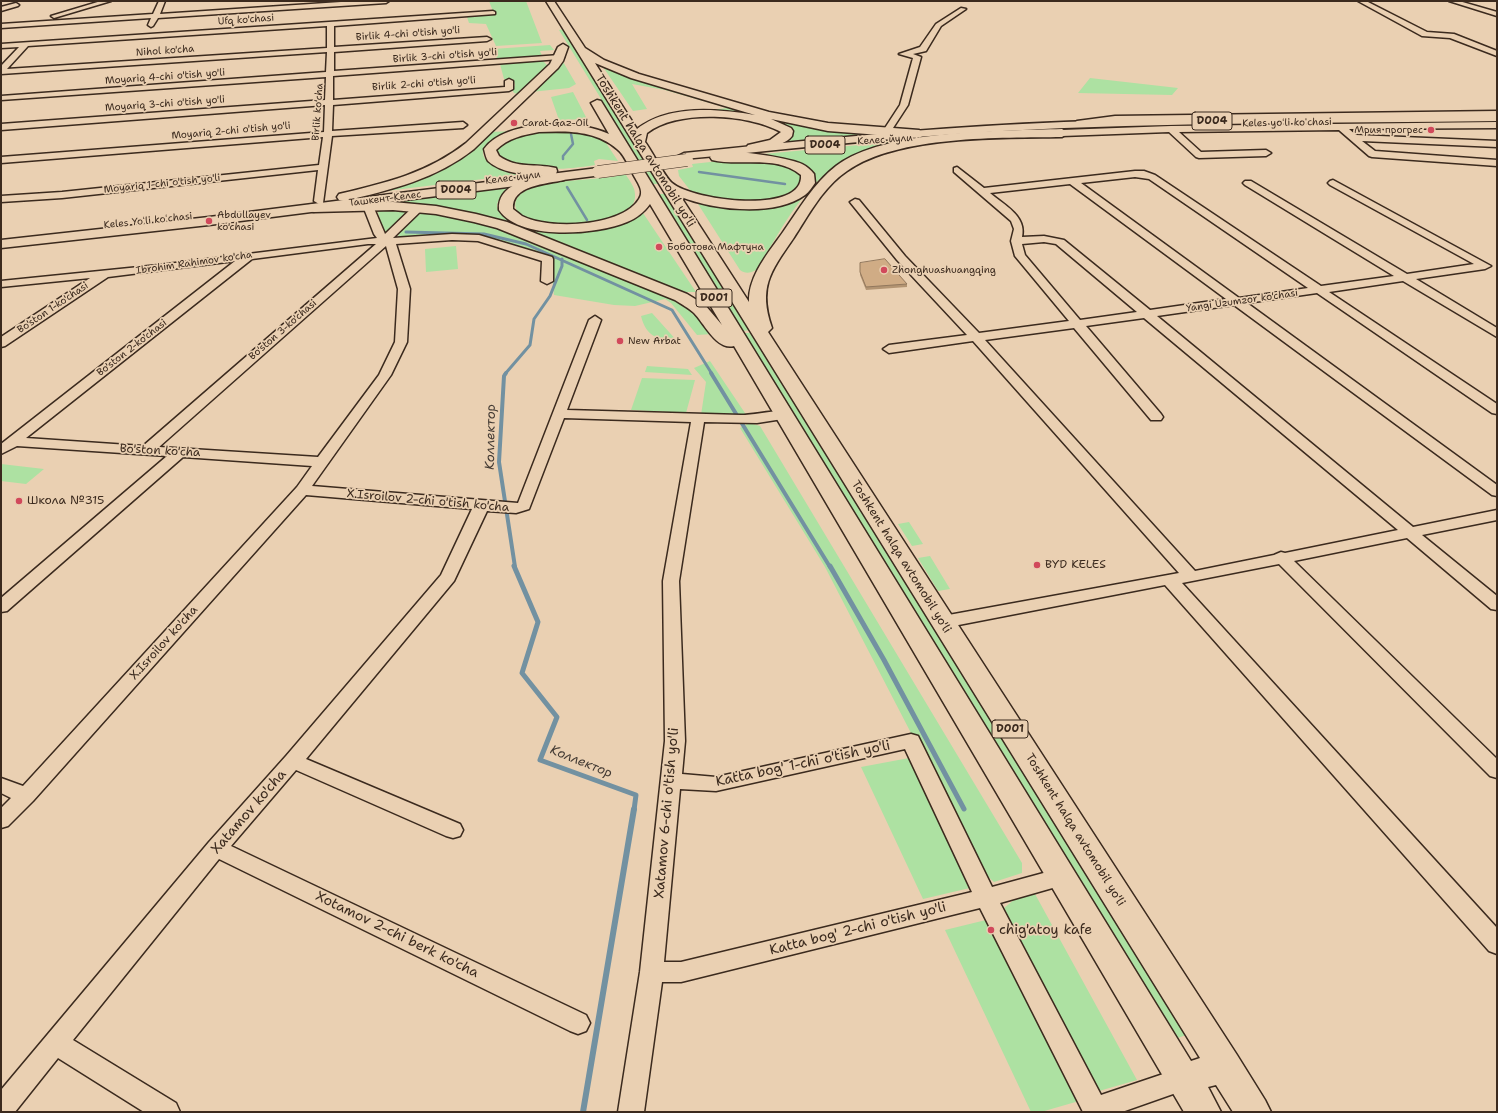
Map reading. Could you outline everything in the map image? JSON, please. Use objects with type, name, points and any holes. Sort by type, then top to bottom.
[{"type":"highway","name":"Toshkent halqa avtomobil yo'li","points":[[550,1],[666,184],[758,350],[784,415],[1204,1112]]},
{"type":"highway","points":[[550,25],[566,24]]},
{"type":"highway","points":[[580,47],[594,60],[621,71],[767,115],[821,126],[927,134]]},
{"type":"highway","points":[[316,204],[392,185],[433,170],[448,162],[470,146],[554,66],[563,50]]},
{"type":"highway","name":"Toshkent halqa avtomobil yo'li","points":[[592,94],[647,187],[943,622],[1253,1112]]},
{"type":"highway","points":[[639,143],[642,130],[651,124],[693,115],[718,114],[745,117],[772,124],[786,131],[786,136],[781,140],[752,148]]},
{"type":"highway","points":[[564,174],[505,166],[493,158],[490,149],[499,141],[511,135],[552,129],[580,129],[594,132],[622,146]]},
{"type":"highway","points":[[316,204],[418,208],[465,215],[502,225],[681,296],[699,308],[721,335],[758,350],[757,300],[762,278],[769,264],[813,200],[827,182],[843,168],[863,157],[903,144],[967,138],[1062,133]]},
{"type":"highway","points":[[666,184],[696,198],[711,202],[755,204],[780,201],[796,195],[805,188],[808,181],[807,175],[804,171],[792,165],[778,161],[743,156],[716,157]]},
{"type":"highway","points":[[564,174],[531,182],[516,189],[506,198],[504,202],[506,210],[509,214],[520,220],[537,225],[566,228],[601,225],[623,219],[636,212],[647,199],[647,187]]},
{"type":"highway","points":[[1184,1079],[1224,1066]]},
{"type":"main road","points":[[1421,114],[1447,118]]},
{"type":"main road","name":"Keles yoʻli koʻchasi","points":[[927,134],[1078,124],[1304,119],[1497,118]]},
{"type":"main road","name":"Keles yoʻli koʻchasi","points":[[927,134],[1202,124],[1497,121]]},
{"type":"main road","points":[[1037,130],[1062,133]]},
{"type":"main road","name":"Келес йули","points":[[752,148],[927,134]]},
{"type":"main road","name":"Келес йули","points":[[716,157],[803,146],[927,134]]},
{"type":"main road","name":"D004","points":[[686,158],[752,148]]},
{"type":"main road","name":"D004","points":[[686,158],[716,157]]},
{"type":"main road","name":"Ташкент-Келес","points":[[316,204],[686,158]]},
{"type":"main road","name":"Keles Yoʻli koʻchasi","points":[[1,236],[72,230],[316,204]]},
{"type":"main road","name":"Keles Yoʻli koʻchasi","points":[[1,242],[131,231],[316,204]]},
{"type":"main road","points":[[1,242],[61,235],[71,233],[73,231],[72,230]]},
{"type":"street","points":[[1,31],[108,1]]},
{"type":"street","points":[[144,37],[162,1]]},
{"type":"street","points":[[233,11],[234,1]]},
{"type":"street","points":[[1,26],[233,11],[304,4],[326,17],[367,2],[386,1]]},
{"type":"street","points":[[1361,1],[1425,34],[1451,36],[1497,54]]},
{"type":"street","points":[[1452,1],[1497,14]]},
{"type":"street","points":[[1,9],[16,5]]},
{"type":"street","points":[[889,132],[889,128],[904,105],[917,57],[903,54],[923,49],[938,25],[962,9]]},
{"type":"street","points":[[1484,10],[1497,9]]},
{"type":"street","name":"Ufq ko'chasi","points":[[1,46],[144,37],[326,17],[492,13]]},
{"type":"street","name":"Birlik ko'cha","points":[[316,204],[324,167],[330,102],[331,49],[326,17]]},
{"type":"street","name":"Birlik 4-chi o'tish yo'li","points":[[331,49],[487,39]]},
{"type":"street","points":[[1,71],[25,45]]},
{"type":"street","name":"Nihol ko'cha","points":[[1,71],[331,49]]},
{"type":"street","name":"Birlik 3-chi o'tish yo'li","points":[[331,74],[563,50]]},
{"type":"street","name":"Moyariq 4-chi o'tish yo'li","points":[[1,98],[331,74]]},
{"type":"street","name":"Birlik 2-chi o'tish yo'li","points":[[330,102],[509,89],[509,81]]},
{"type":"street","name":"Moyariq 3-chi o'tish yo'li","points":[[1,127],[330,102]]},
{"type":"street","name":"Keles yoʻli koʻchasi","points":[[1078,124],[1115,119],[1497,114]]},
{"type":"street","name":"Moyariq 2-chi o'tish yo'li","points":[[1,160],[328,134],[463,125]]},
{"type":"street","name":"Keles yoʻli koʻchasi","points":[[1062,133],[1171,129],[1497,125]]},
{"type":"street","points":[[1341,127],[1372,154],[1497,163]]},
{"type":"street","points":[[1171,129],[1200,155],[1266,153]]},
{"type":"street","points":[[1355,138],[1497,144]]},
{"type":"street","name":"Moyariq 1-chi o'tish yo'li","points":[[1,199],[62,195],[324,167]]},
{"type":"street","points":[[957,170],[1016,220],[1019,229],[1016,241],[1020,256],[1156,417]]},
{"type":"street","points":[[983,191],[1135,174],[1144,174],[1152,177],[1497,410]]},
{"type":"street","points":[[1072,181],[1497,492]]},
{"type":"street","points":[[1248,183],[1497,333]]},
{"type":"street","points":[[1333,183],[1497,273]]},
{"type":"street","points":[[855,202],[902,258],[977,338],[1191,576]]},
{"type":"street","name":"X.Isroilov ko'cha","points":[[1,820],[26,796],[302,490],[385,375],[401,342],[403,282],[393,247],[379,234],[368,206]]},
{"type":"street","name":"Bo'ston 3-ko'chasi","points":[[147,450],[386,241],[391,233],[418,208]]},
{"type":"street","name":"Ibrohim Rahimov ko'cha","points":[[1,284],[104,274],[368,241],[459,236],[491,240],[548,259],[547,281]]},
{"type":"street","points":[[1016,241],[1054,239],[1060,242],[1149,314],[1497,606]]},
{"type":"street","name":"Bo'ston 2-ko'chasi","points":[[14,441],[251,255]]},
{"type":"street","name":"Yangi Uzumzor ko'chasi","points":[[889,349],[1236,302],[1485,266]]},
{"type":"street","name":"Bo'ston 1-ko'chasi","points":[[1,343],[104,274]]},
{"type":"street","name":"X.Isroilov 2-chi o'tish ko'cha","points":[[302,490],[496,507],[520,508],[524,506],[558,414],[596,320]]},
{"type":"street","points":[[558,414],[722,419],[741,419],[784,415]]},
{"type":"street","name":"Xatamov 6-chi o'tish yo'li","points":[[631,1112],[652,972],[675,741],[671,581],[698,418]]},
{"type":"street","points":[[1,450],[14,441]]},
{"type":"street","name":"Bo'ston ko'cha","points":[[14,441],[322,462]]},
{"type":"street","points":[[1,607],[180,452]]},
{"type":"street","name":"Xatamov ko'cha","points":[[1,1109],[216,848],[293,761],[448,578],[496,507]]},
{"type":"street","points":[[943,622],[1168,579],[1191,576],[1497,515]]},
{"type":"street","points":[[1281,558],[1497,771]]},
{"type":"street","points":[[1168,579],[1497,944]]},
{"type":"street","name":"Katta bog' 1-chi o'tish yo'li","points":[[671,781],[716,784],[911,741],[986,898]]},
{"type":"street","points":[[293,761],[453,830]]},
{"type":"street","points":[[1,785],[26,796]]},
{"type":"street","name":"Xotamov 2-chi berk ko'cha","points":[[216,848],[578,1023]]},
{"type":"street","name":"Katta bog' 2-chi o'tish yo'li","points":[[652,972],[681,972],[986,898],[1062,877]]},
{"type":"street","points":[[986,898],[1092,1111],[1184,1079]]},
{"type":"street","points":[[56,1043],[167,1112]]},
{"type":"green space","points":[[489,1],[526,1],[542,43],[496,46],[486,24],[469,23],[467,17],[494,14]]},
{"type":"green space","points":[[563,29],[659,184],[653,184],[559,30]]},
{"type":"green space","points":[[550,45],[554,50],[540,51],[543,58],[502,61],[497,59],[493,49]]},
{"type":"green space","points":[[562,60],[576,84],[569,88],[531,92]]},
{"type":"green space","points":[[543,61],[549,67],[518,94],[514,93],[512,90],[515,85],[513,79],[504,79],[500,64]]},
{"type":"green space","points":[[603,67],[772,119],[803,125],[877,133],[778,143],[789,128],[698,111],[728,108],[665,90],[632,84],[647,109],[633,111]]},
{"type":"green space","points":[[1090,78],[1178,88],[1172,95],[1078,93]]},
{"type":"green space","points":[[573,92],[587,119],[559,120],[551,97]]},
{"type":"green space","points":[[516,131],[490,141],[483,149],[483,154],[485,159],[498,166],[532,173],[370,193],[409,182],[488,132]]},
{"type":"green space","points":[[557,131],[579,131],[604,140],[618,161],[599,159],[594,161],[595,165],[547,169],[524,166],[499,159],[495,151],[513,139],[524,135]]},
{"type":"green space","points":[[891,142],[896,144],[849,160],[836,167],[811,188],[800,200],[756,270],[752,272],[746,273],[740,270],[698,204],[738,208],[784,203],[811,174],[753,155]]},
{"type":"green space","points":[[738,159],[777,162],[802,173],[801,187],[776,199],[762,202],[735,201],[693,194],[679,176],[678,170],[693,167],[692,164]]},
{"type":"green space","points":[[622,174],[626,175],[634,189],[635,194],[632,206],[620,215],[603,221],[583,225],[541,223],[526,217],[516,209],[517,198],[527,190],[542,185],[614,177]]},
{"type":"green space","points":[[520,184],[506,193],[499,200],[497,207],[500,213],[507,218],[540,229],[633,219],[643,213],[696,292],[682,292],[563,243],[494,218],[441,206],[362,204]]},
{"type":"green space","points":[[659,194],[665,194],[750,330],[743,331]]},
{"type":"green space","points":[[377,209],[408,209],[387,233],[384,234]]},
{"type":"green space","points":[[429,211],[485,222],[674,298],[704,323],[713,334],[697,335],[671,303],[665,299],[635,306],[614,305],[554,295],[550,258],[490,237],[477,235],[397,239],[402,229],[409,221]]},
{"type":"green space","points":[[456,246],[458,269],[426,272],[425,249]]},
{"type":"green space","points":[[652,313],[678,342],[665,340],[654,336],[646,329],[641,316]]},
{"type":"green space","points":[[744,333],[750,333],[1186,1035],[1175,1039]]},
{"type":"green space","points":[[710,361],[747,416],[701,415],[706,382],[694,368]]},
{"type":"green space","points":[[647,366],[688,369],[692,375],[645,372]]},
{"type":"green space","points":[[642,378],[695,380],[686,413],[631,410]]},
{"type":"green space","points":[[749,423],[760,426],[1022,863],[1022,873],[994,882],[983,872],[825,567],[740,428]]},
{"type":"green space","points":[[1,464],[44,469],[26,484],[1,481]]},
{"type":"green space","points":[[909,522],[923,544],[912,546],[898,524]]},
{"type":"green space","points":[[930,556],[950,589],[938,591],[918,558]]},
{"type":"green space","points":[[909,758],[974,887],[923,899],[861,767]]},
{"type":"green space","points":[[1035,894],[1137,1080],[1099,1091],[1004,908],[1015,899]]},
{"type":"green space","points":[[986,920],[1079,1101],[1041,1112],[1031,1112],[945,930]]},
{"type":"building","name":"Zhonghuashuangqing","points":[[885,259],[907,284],[866,287],[860,272],[860,263]]},
{"type":"waterway","name":"Коллектор","points":[[563,159],[563,156],[573,144],[571,134]]},
{"type":"waterway","points":[[699,172],[785,184]]},
{"type":"waterway","name":"Коллектор","points":[[567,187],[587,220]]},
{"type":"waterway","points":[[406,232],[484,234],[526,244],[562,260]]},
{"type":"waterway","name":"Коллектор","points":[[505,374],[530,345],[534,319],[550,296],[562,266],[562,260]]},
{"type":"waterway","points":[[562,260],[672,310],[712,374]]},
{"type":"waterway","name":"Коллектор","points":[[506,373],[504,376],[499,462],[515,567]]},
{"type":"waterway","points":[[711,373],[830,567]]},
{"type":"waterway","name":"Коллектор","points":[[514,566],[538,622],[522,673],[557,717],[540,760],[636,795],[634,810]]},
{"type":"waterway","points":[[830,566],[884,660],[964,809]]},
{"type":"waterway","name":"Коллектор","points":[[583,1112],[634,809]]},
{"type":"place","name":"Carat Gaz-Oil","points":[[514,123]]},
{"type":"place","name":"Мрия прогрес","points":[[1431,130]]},
{"type":"place","name":"Abdullayev ko'chasi","points":[[209,221]]},
{"type":"place","name":"Боботова Мафтуна","points":[[659,247]]},
{"type":"place","name":"Zhonghuashuangqing","points":[[884,270]]},
{"type":"place","name":"New Arbat","points":[[620,341]]},
{"type":"place","name":"Школа №315","points":[[19,501]]},
{"type":"place","name":"BYD KELES","points":[[1037,565]]},
{"type":"place","name":"chig'atoy kafe","points":[[991,930]]}]
